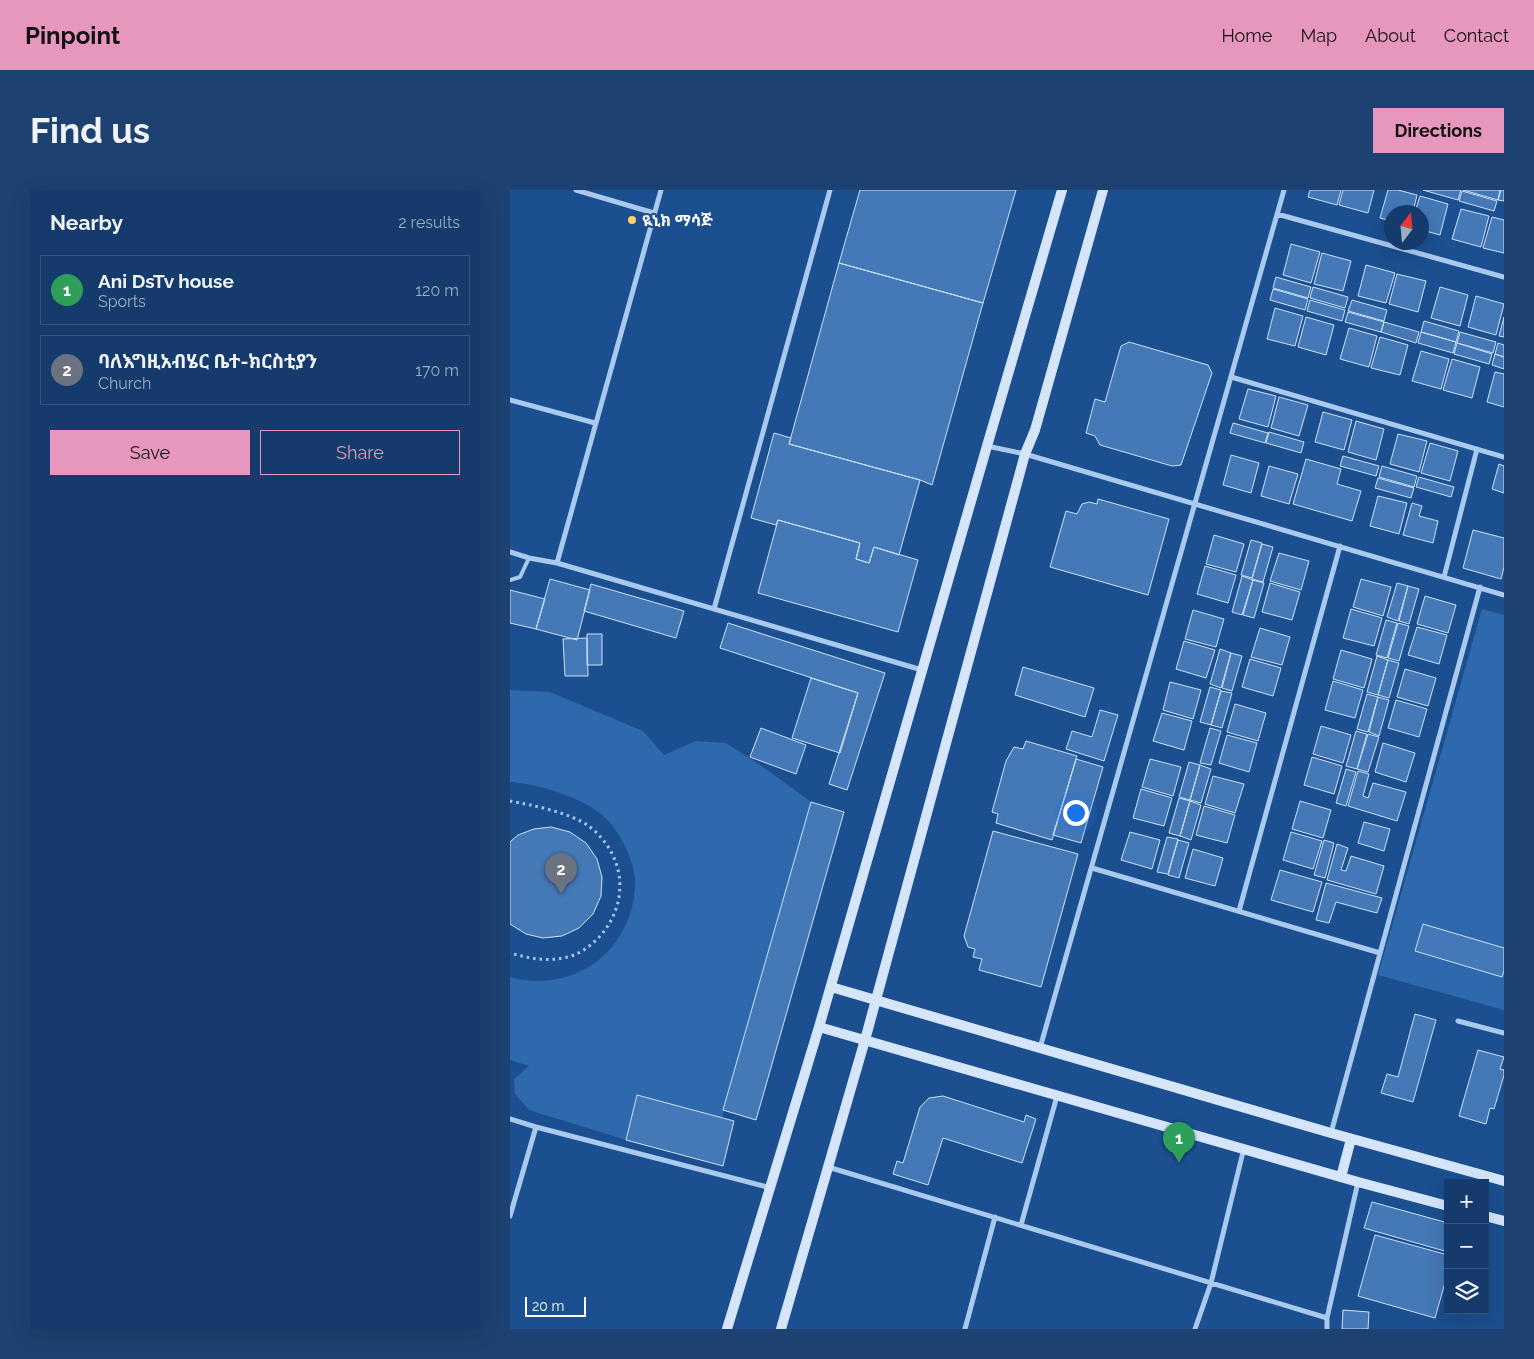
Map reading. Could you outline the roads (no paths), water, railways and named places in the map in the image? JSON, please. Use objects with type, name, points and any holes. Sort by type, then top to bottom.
[{"type":"main road","points":[[728,1329],[831,987],[986,446],[1062,190]]},
{"type":"main road","points":[[781,1329],[865,1040],[1025,454],[1036,430],[1104,190]]},
{"type":"main road","points":[[831,987],[1331,1134],[1504,1181]]},
{"type":"main road","points":[[819,1027],[1444,1205]]},
{"type":"main road","points":[[1341,1176],[1351,1139]]},
{"type":"main road","points":[[1489,1217],[1504,1221]]},
{"type":"street","points":[[576,190],[654,213]]},
{"type":"street","points":[[557,563],[661,190]]},
{"type":"street","points":[[714,609],[830,190]]},
{"type":"street","points":[[1039,1048],[1092,868],[1284,190]]},
{"type":"street","points":[[1277,214],[1504,277]]},
{"type":"street","points":[[1231,377],[1504,456]]},
{"type":"street","points":[[510,400],[596,424]]},
{"type":"street","points":[[986,446],[1025,454],[1504,595]]},
{"type":"street","points":[[1444,577],[1477,449]]},
{"type":"street","points":[[1239,911],[1340,546]]},
{"type":"street","points":[[510,552],[529,558],[557,563],[922,670]]},
{"type":"street","points":[[1331,1134],[1480,588]]},
{"type":"street","points":[[1092,868],[1380,953]]},
{"type":"street","points":[[1458,1021],[1504,1033]]},
{"type":"street","points":[[1021,1225],[1057,1096]]},
{"type":"street","points":[[510,1119],[770,1188]]},
{"type":"street","points":[[510,1216],[536,1127]]},
{"type":"street","points":[[1195,1329],[1211,1282],[1244,1148]]},
{"type":"street","points":[[828,1167],[1327,1318]]},
{"type":"street","points":[[1327,1329],[1327,1318],[1358,1182]]},
{"type":"street","points":[[965,1329],[995,1218]]},
{"type":"lane","points":[[510,580],[520,577],[529,558]]},
{"type":"place","name":"ዪኒክ ማሳጅ","points":[[632,220]]},
{"type":"place","name":"ባለእግዚአብሄር ቤተ-ክርስቲያን","points":[[561,894]]},
{"type":"place","name":"Ani DsTv house","points":[[1179,1163]]}]
